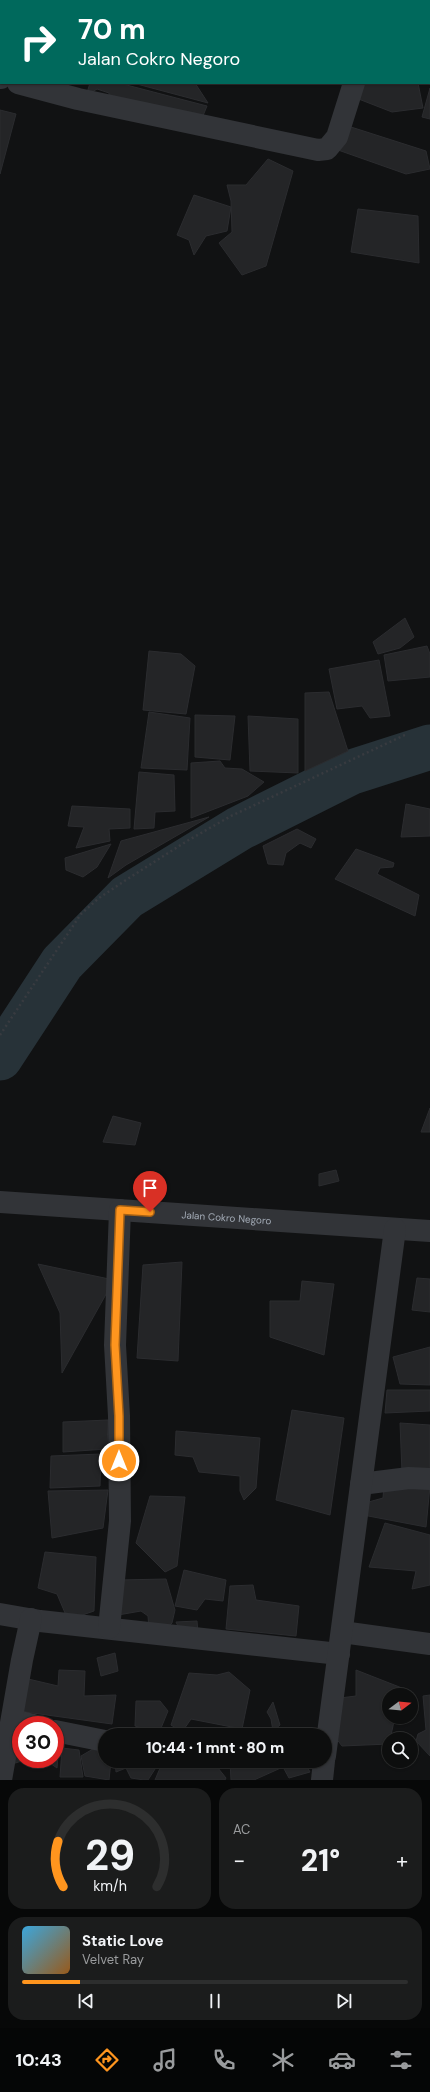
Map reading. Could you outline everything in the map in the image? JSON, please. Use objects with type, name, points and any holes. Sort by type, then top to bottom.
[{"type":"street","points":[[26,84],[80,91],[318,150],[327,149],[337,137],[354,84]]},
{"type":"street","name":"Jalan Cokro Negoro","points":[[0,1202],[430,1231]]},
{"type":"street","points":[[109,1628],[120,1521],[119,1416],[115,1345],[120,1210]]},
{"type":"street","points":[[329,1728],[395,1228]]},
{"type":"street","points":[[361,1484],[409,1478],[430,1479]]},
{"type":"street","points":[[0,1614],[31,1619],[339,1654]]},
{"type":"street","points":[[13,1716],[22,1660],[31,1619]]},
{"type":"street","points":[[342,1632],[430,1644]]},
{"type":"street","points":[[1,1780],[12,1720]]},
{"type":"street","points":[[64,1733],[98,1740]]},
{"type":"street","points":[[322,1780],[323,1768]]},
{"type":"path","points":[[0,1035],[81,914],[99,898],[187,841],[231,816],[408,734]]},
{"type":"building","points":[[90,84],[123,84],[207,106],[200,123],[110,104],[109,93],[97,89],[86,96]]},
{"type":"building","points":[[137,84],[196,84],[208,103]]},
{"type":"building","points":[[363,84],[418,84],[423,108],[392,112],[356,98]]},
{"type":"building","points":[[430,88],[430,119],[422,117]]},
{"type":"building","points":[[0,110],[16,114],[0,174]]},
{"type":"building","points":[[351,127],[426,151],[430,169],[406,174],[338,150]]},
{"type":"building","points":[[268,159],[293,171],[266,266],[242,275],[219,243],[232,232],[231,201],[227,185],[246,185]]},
{"type":"building","points":[[194,195],[231,207],[227,231],[206,236],[194,255],[189,240],[177,235]]},
{"type":"building","points":[[358,209],[418,216],[419,263],[351,252]]},
{"type":"building","points":[[405,618],[414,637],[400,648],[378,654],[373,642]]},
{"type":"building","points":[[427,646],[430,654],[430,677],[388,681],[384,655]]},
{"type":"building","points":[[149,651],[181,654],[195,666],[186,714],[143,710]]},
{"type":"building","points":[[379,660],[390,716],[370,718],[362,706],[337,709],[329,669]]},
{"type":"building","points":[[329,692],[348,751],[305,771],[305,693]]},
{"type":"building","points":[[149,712],[190,718],[187,770],[141,768]]},
{"type":"building","points":[[195,715],[235,716],[230,760],[195,757]]},
{"type":"building","points":[[248,716],[298,719],[298,773],[250,771]]},
{"type":"building","points":[[220,761],[225,768],[242,769],[264,782],[248,796],[191,818],[191,763]]},
{"type":"building","points":[[139,772],[174,775],[175,811],[155,812],[154,828],[134,829]]},
{"type":"building","points":[[406,804],[430,809],[430,836],[401,837]]},
{"type":"building","points":[[72,806],[130,809],[130,828],[109,829],[110,841],[76,848],[84,827],[68,826]]},
{"type":"building","points":[[209,817],[126,865],[108,878],[121,841]]},
{"type":"building","points":[[297,829],[316,839],[311,848],[300,843],[286,853],[283,865],[268,864],[263,846]]},
{"type":"building","points":[[111,844],[97,867],[83,877],[66,870],[65,858]]},
{"type":"building","points":[[356,849],[394,863],[393,867],[380,868],[377,874],[419,895],[415,916],[335,879]]},
{"type":"building","points":[[430,1108],[430,1132],[421,1132]]},
{"type":"building","points":[[113,1116],[141,1123],[135,1145],[103,1142]]},
{"type":"building","points":[[336,1170],[339,1181],[319,1186],[319,1174]]},
{"type":"building","points":[[182,1262],[178,1361],[137,1358],[143,1265]]},
{"type":"building","points":[[38,1264],[114,1280],[62,1373],[60,1313]]},
{"type":"building","points":[[417,1278],[430,1279],[430,1312],[412,1310]]},
{"type":"building","points":[[302,1281],[334,1284],[324,1355],[270,1337],[270,1301],[300,1301]]},
{"type":"building","points":[[430,1347],[430,1385],[400,1384],[393,1357]]},
{"type":"building","points":[[387,1390],[430,1390],[430,1411],[385,1413]]},
{"type":"building","points":[[292,1410],[344,1418],[330,1515],[276,1500]]},
{"type":"building","points":[[108,1420],[107,1449],[63,1452],[63,1422]]},
{"type":"building","points":[[400,1423],[430,1425],[430,1475],[402,1472]]},
{"type":"building","points":[[176,1431],[260,1438],[256,1488],[244,1500],[240,1491],[240,1476],[199,1472],[193,1457],[175,1455]]},
{"type":"building","points":[[101,1454],[100,1486],[50,1488],[51,1456]]},
{"type":"building","points":[[384,1485],[430,1486],[426,1527],[363,1515],[365,1503],[383,1498]]},
{"type":"building","points":[[108,1490],[103,1528],[52,1538],[48,1491]]},
{"type":"building","points":[[150,1496],[185,1497],[177,1566],[165,1572],[136,1543]]},
{"type":"building","points":[[385,1523],[430,1535],[430,1585],[412,1589],[416,1571],[369,1567]]},
{"type":"building","points":[[45,1552],[96,1557],[94,1611],[68,1620],[57,1594],[38,1588]]},
{"type":"building","points":[[184,1570],[226,1580],[223,1601],[205,1599],[197,1610],[175,1606]]},
{"type":"building","points":[[166,1579],[175,1610],[172,1623],[164,1631],[149,1629],[148,1616],[141,1611],[118,1615],[119,1580]]},
{"type":"building","points":[[253,1585],[256,1600],[299,1606],[296,1636],[226,1629],[230,1586]]},
{"type":"building","points":[[197,1621],[198,1633],[181,1633],[176,1622]]},
{"type":"building","points":[[115,1653],[118,1671],[101,1676],[97,1658]]},
{"type":"building","points":[[59,1670],[85,1671],[84,1696],[116,1695],[112,1724],[64,1717],[64,1716],[18,1711],[24,1678],[58,1686]]},
{"type":"building","points":[[356,1670],[402,1688],[382,1688],[382,1724],[393,1724],[392,1732],[382,1732],[382,1744],[342,1746],[335,1737],[340,1698],[356,1696]]},
{"type":"building","points":[[229,1672],[250,1690],[242,1728],[191,1719],[185,1728],[176,1728],[171,1725],[189,1673],[217,1675]]},
{"type":"building","points":[[430,1695],[430,1756],[418,1743],[418,1734],[426,1730],[423,1696]]},
{"type":"building","points":[[136,1701],[160,1701],[168,1711],[161,1728],[142,1728],[135,1726]]},
{"type":"building","points":[[273,1702],[280,1725],[276,1728],[272,1728],[271,1719],[267,1712]]},
{"type":"building","points":[[12,1746],[12,1764],[9,1765]]},
{"type":"building","points":[[98,1746],[98,1768],[110,1768],[109,1780],[85,1776],[81,1756]]},
{"type":"building","points":[[64,1748],[79,1750],[83,1777],[60,1777],[61,1768],[64,1768]]},
{"type":"building","points":[[116,1768],[126,1768],[116,1772]]},
{"type":"building","points":[[126,1768],[156,1768],[148,1780],[131,1778]]},
{"type":"building","points":[[160,1768],[218,1768],[226,1778],[225,1780],[155,1780]]},
{"type":"building","points":[[230,1768],[281,1768],[254,1780],[231,1780]]},
{"type":"building","points":[[284,1768],[308,1768],[310,1772],[289,1778]]},
{"type":"waterway","points":[[0,1058],[62,963],[127,897],[240,828],[352,772],[430,747]]},
{"type":"route","points":[[119,1461],[119,1416],[115,1345],[120,1210],[150,1212]]}]
